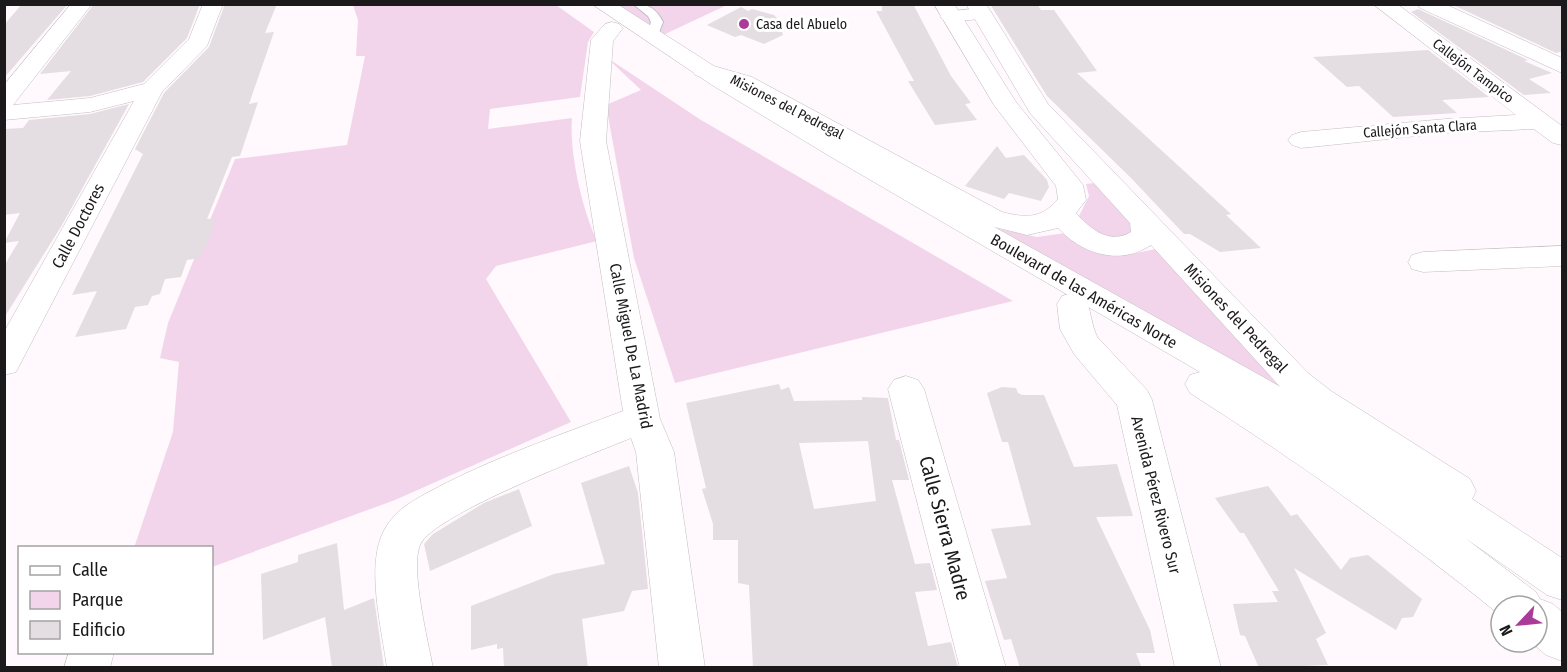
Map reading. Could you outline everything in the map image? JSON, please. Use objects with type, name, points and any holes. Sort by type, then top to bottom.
[{"type":"street","points":[[4,101],[82,4]]},
{"type":"street","name":"Calle Doctores","points":[[4,363],[152,88],[199,40],[213,4]]},
{"type":"street","name":"Boulevard de las Américas Norte","points":[[578,4],[652,38],[703,70],[1337,436],[1438,498],[1563,581]]},
{"type":"street","name":"Callejón Tampico","points":[[1383,4],[1563,138]]},
{"type":"street","points":[[1427,4],[1563,66]]},
{"type":"street","name":"Misiones del Pedregal","points":[[703,70],[744,82],[992,218],[1030,226],[1049,224],[1062,215],[1072,200],[1069,185],[1006,105],[963,10]]},
{"type":"street","name":"Misiones del Pedregal","points":[[963,10],[1039,108],[1303,388],[1318,401],[1563,561]]},
{"type":"street","name":"Boulevard de las Américas Norte","points":[[607,16],[695,85],[774,134],[1073,304],[1304,447],[1458,555],[1506,594]]},
{"type":"street","name":"Calle Miguel De La Madrid","points":[[607,16],[602,40],[593,141],[642,419],[656,452],[682,668]]},
{"type":"street","points":[[4,113],[90,105],[152,88]]},
{"type":"street","name":"Callejón Santa Clara","points":[[1301,140],[1425,128],[1539,121]]},
{"type":"street","points":[[1062,215],[1074,231],[1088,241],[1105,246],[1136,243],[1146,235],[1144,219]]},
{"type":"street","points":[[1424,262],[1563,256]]},
{"type":"street","name":"Avenida Pérez Rivero Sur","points":[[1073,304],[1076,329],[1086,346],[1134,400],[1198,668]]},
{"type":"street","name":"Calle Sierra Madre","points":[[906,389],[984,668]]},
{"type":"street","points":[[410,668],[397,565],[400,537],[418,518],[495,477],[642,419]]},
{"type":"street","points":[[1549,629],[1563,640]]},
{"type":"lane","points":[[638,4],[653,14],[657,22],[652,38]]},
{"type":"green space","points":[[353,5],[556,5],[594,32],[588,42],[580,97],[490,109],[488,129],[572,118],[578,180],[586,213],[597,241],[496,266],[486,279],[571,422],[395,500],[213,567],[213,546],[135,546],[173,432],[179,362],[160,358],[168,323],[235,159],[347,145],[365,56],[356,56],[358,20]]},
{"type":"green space","points":[[615,5],[727,5],[661,36]]},
{"type":"green space","points":[[606,57],[701,120],[1013,301],[675,383],[634,258],[606,105],[641,90]]},
{"type":"green space","points":[[1095,183],[1135,228],[1128,234],[1113,238],[1104,237],[1089,230],[1083,224],[1079,216],[1089,196],[1086,184]]},
{"type":"green space","points":[[990,227],[1037,237],[1066,233],[1095,250],[1126,255],[1156,249],[1294,399]]},
{"type":"building","points":[[22,4],[68,4],[4,78],[4,25]]},
{"type":"building","points":[[94,4],[200,4],[187,38],[143,82],[90,96],[47,100],[71,71],[40,74]]},
{"type":"building","points":[[225,4],[277,4],[265,33],[274,32],[249,104],[258,102],[240,156],[232,157],[207,219],[216,218],[206,245],[199,258],[187,260],[181,277],[165,279],[160,294],[152,296],[148,305],[135,307],[126,329],[75,337],[97,291],[72,295],[143,154],[135,149],[164,93],[209,47]]},
{"type":"building","points":[[882,4],[913,4],[951,76],[971,103],[965,104],[977,120],[935,125],[908,81],[914,81],[876,11],[882,11]]},
{"type":"building","points":[[990,4],[1037,4],[1041,10],[1054,10],[1097,71],[1077,73],[1231,214],[1226,215],[1261,248],[1220,252],[1190,234],[1184,234],[1131,178],[1047,96]]},
{"type":"building","points":[[1451,4],[1563,4],[1563,51],[1556,53]]},
{"type":"building","name":"Casa del Abuelo","points":[[741,7],[748,11],[752,9],[774,15],[779,20],[783,35],[764,44],[741,35],[735,37],[707,25]]},
{"type":"building","points":[[1418,9],[1552,73],[1529,79],[1551,93],[1524,95],[1411,12]]},
{"type":"building","points":[[1428,50],[1489,97],[1442,100],[1457,113],[1393,117],[1359,86],[1347,87],[1313,57]]},
{"type":"building","points":[[129,104],[62,225],[4,318],[4,266],[19,241],[4,243],[20,213],[4,215],[4,129],[23,128],[29,120],[90,114]]},
{"type":"building","points":[[997,146],[1006,158],[1024,155],[1047,180],[1049,187],[1041,201],[1009,193],[1004,199],[965,186]]},
{"type":"building","points":[[779,384],[781,390],[789,387],[794,401],[862,400],[862,397],[888,398],[896,440],[899,440],[909,480],[892,480],[915,564],[930,563],[937,590],[915,592],[928,646],[951,642],[958,668],[753,668],[749,585],[738,583],[738,540],[713,540],[713,524],[702,489],[706,488],[686,403]],"holes":[[[868,441],[876,501],[814,509],[799,443]]]},
{"type":"building","points":[[1002,387],[1016,388],[1022,395],[1044,395],[1074,467],[1117,464],[1133,516],[1096,517],[1150,630],[1155,653],[1136,653],[1142,668],[1020,668],[1011,639],[1004,640],[985,581],[1007,578],[991,529],[1031,525],[1008,442],[1002,442],[987,393]]},
{"type":"building","points":[[629,466],[638,493],[648,589],[632,591],[624,611],[582,619],[588,668],[504,668],[503,648],[497,649],[497,644],[471,650],[471,606],[554,574],[605,564],[581,483]]},
{"type":"building","points":[[1268,486],[1291,516],[1297,514],[1341,570],[1350,558],[1368,555],[1422,599],[1413,617],[1402,618],[1396,630],[1294,568],[1326,633],[1316,639],[1328,665],[1259,668],[1245,636],[1240,635],[1233,604],[1278,602],[1272,591],[1279,591],[1244,533],[1240,533],[1215,498]]},
{"type":"building","points":[[519,489],[532,526],[430,571],[424,544],[433,534],[484,503]]},
{"type":"building","points":[[337,543],[344,610],[374,598],[384,668],[332,668],[325,617],[263,640],[261,574],[298,562],[298,555]]},
{"type":"place","name":"Casa del Abuelo","points":[[744,24]]}]
